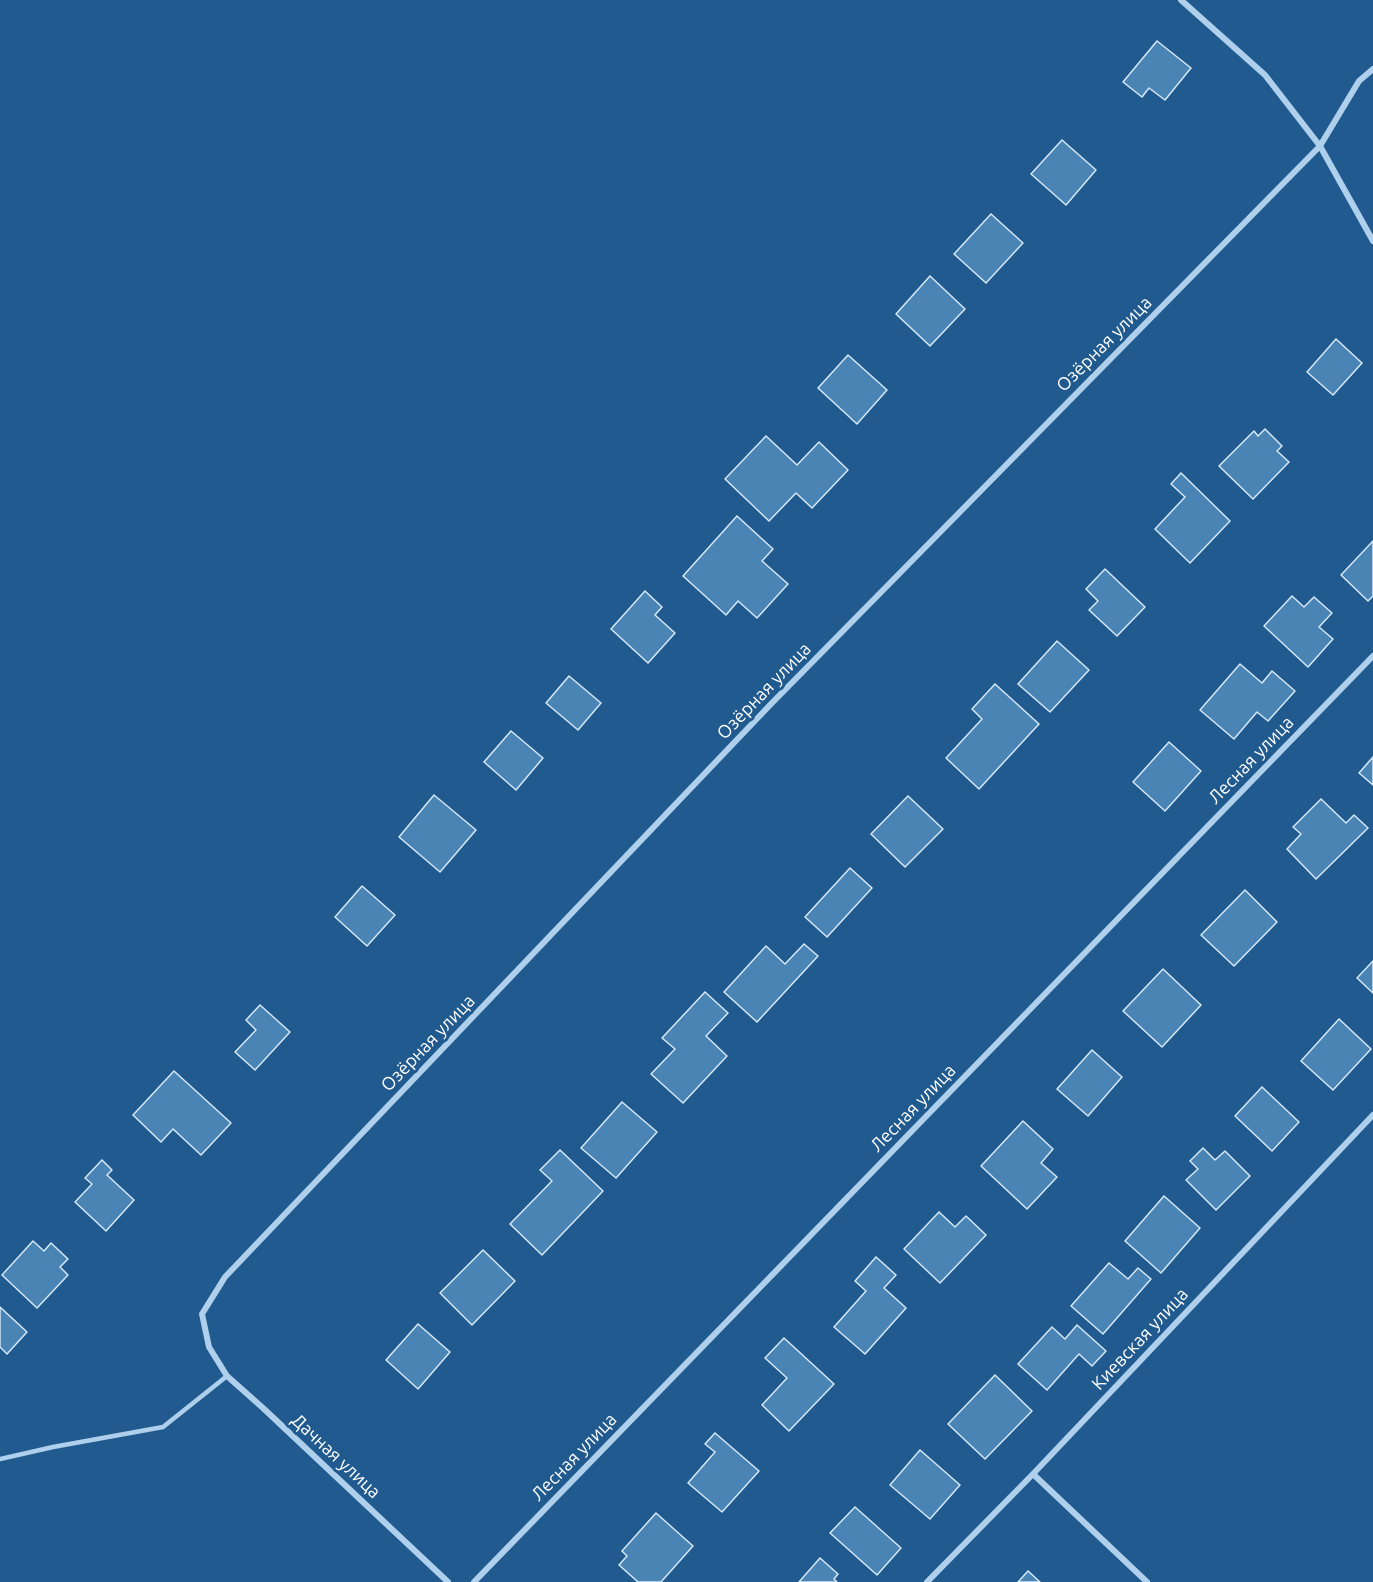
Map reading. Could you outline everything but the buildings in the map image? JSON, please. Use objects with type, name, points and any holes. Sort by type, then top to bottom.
[{"type":"street","points":[[1181,0],[1265,75],[1320,146],[1373,241]]},
{"type":"street","name":"Озёрная улица","points":[[209,1347],[202,1314],[225,1277],[770,705],[1320,146],[1359,81],[1373,69]]},
{"type":"street","name":"Лесная улица","points":[[474,1582],[1373,656]]},
{"type":"street","name":"Киевская улица","points":[[927,1582],[1033,1474],[1373,1115]]},
{"type":"street","name":"Дачная улица","points":[[209,1347],[227,1376],[448,1582]]},
{"type":"street","points":[[1033,1474],[1147,1582]]},
{"type":"lane","points":[[0,1459],[163,1427],[227,1376]]}]
